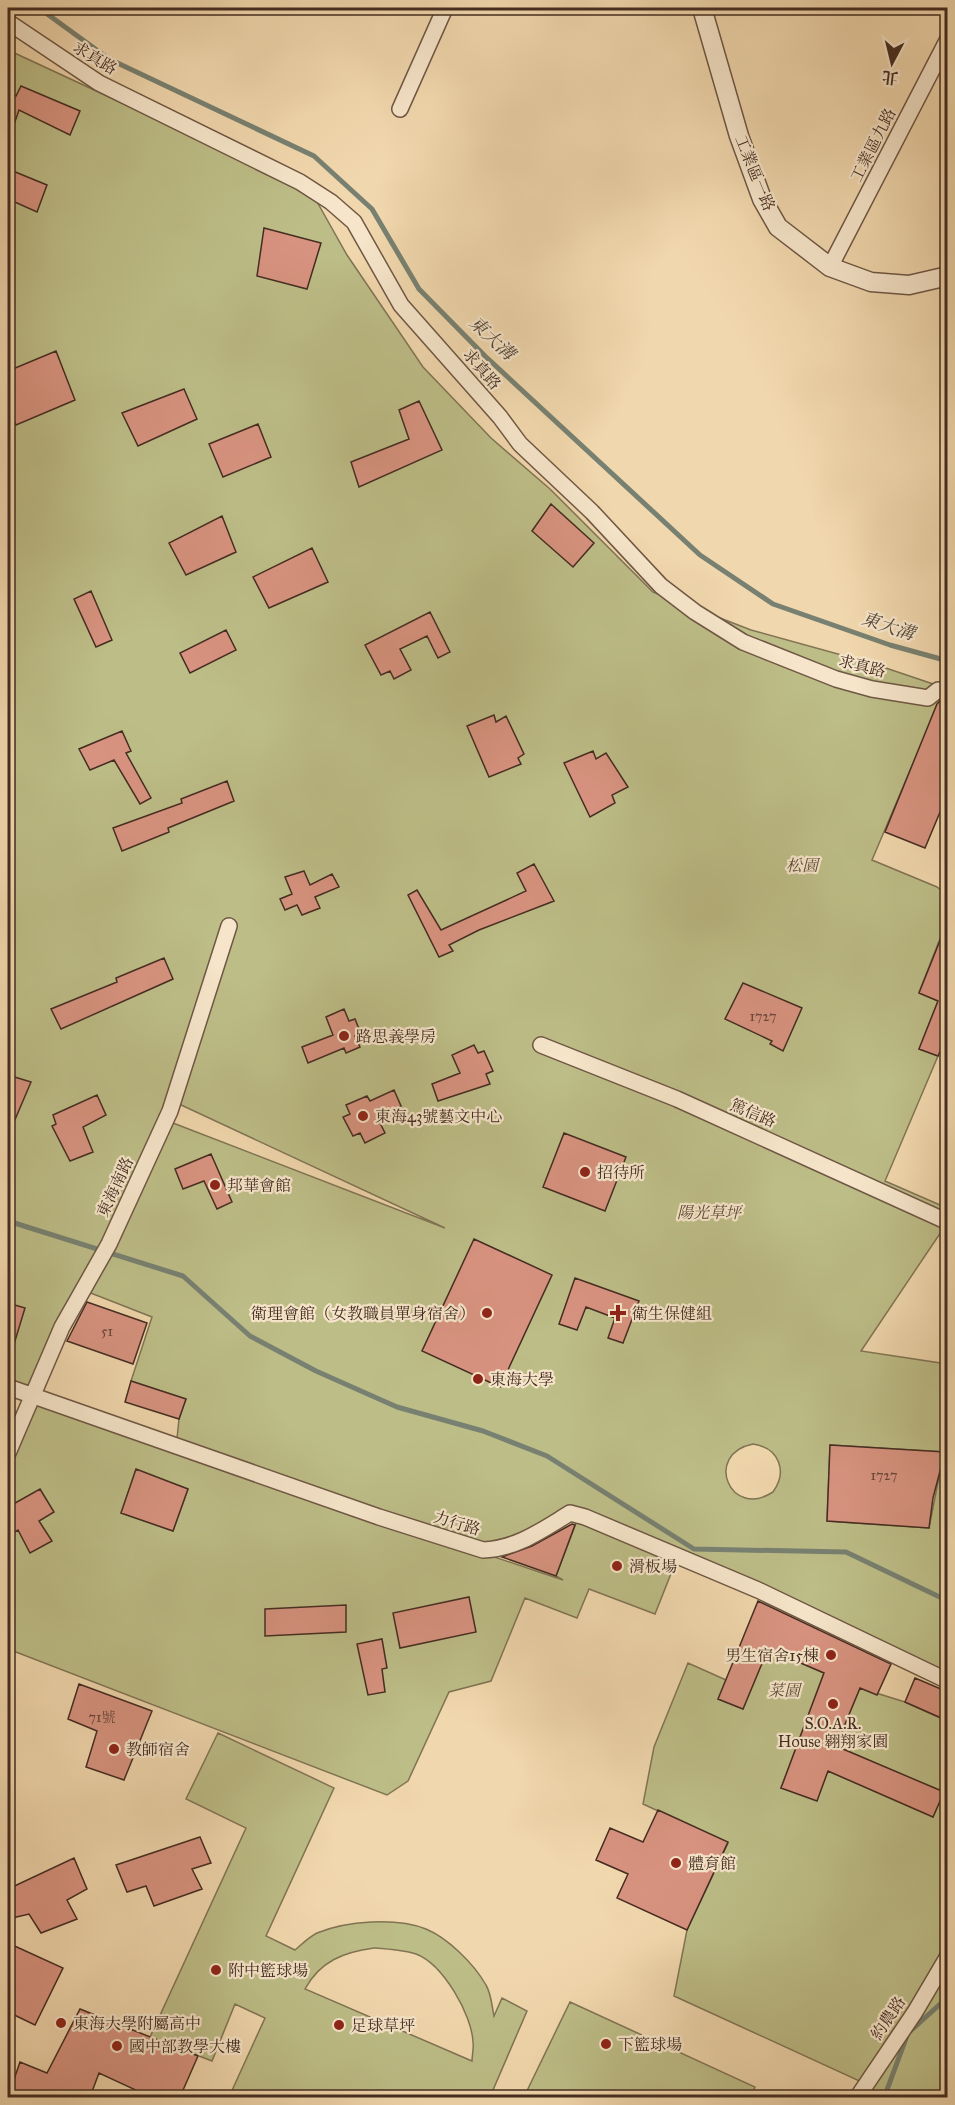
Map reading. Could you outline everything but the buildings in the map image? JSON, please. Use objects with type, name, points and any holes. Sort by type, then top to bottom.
[{"type":"street","points":[[400,109],[444,8]]},
{"type":"street","name":"工業區一路","points":[[702,8],[739,136],[762,199],[778,227],[830,267],[871,282],[909,285],[948,276]]},
{"type":"street","name":"求真路","points":[[8,22],[99,83],[300,182],[331,202],[354,222],[401,305],[500,417],[520,444],[592,512],[662,586],[695,612],[744,642],[836,679],[872,689],[928,698],[938,690],[948,692]]},
{"type":"street","name":"工業區九路","points":[[830,267],[948,39]]},
{"type":"street","name":"東海南路","points":[[8,1453],[62,1327],[109,1244],[170,1111],[229,926]]},
{"type":"street","name":"篤信路","points":[[541,1046],[677,1099],[948,1222]]},
{"type":"street","name":"力行路","points":[[8,1387],[379,1517],[483,1550],[498,1549],[529,1538],[570,1513],[585,1516],[758,1590],[948,1681]]},
{"type":"street","name":"約農路","points":[[857,2097],[915,2012],[948,1956]]},
{"type":"green space","name":"東海大學","points":[[8,50],[245,160],[316,200],[347,255],[423,367],[491,438],[550,489],[653,592],[751,630],[874,664],[945,688],[872,860],[937,887],[947,895],[947,921],[919,992],[938,1001],[919,1049],[938,1056],[885,1181],[947,1208],[947,1235],[941,1232],[861,1351],[947,1364],[947,1683],[678,1556],[655,1614],[589,1589],[577,1618],[525,1598],[491,1681],[449,1692],[408,1781],[387,1795],[8,1649],[8,1460],[31,1395],[8,1383]],"holes":[[[179,1104],[445,1228],[173,1123],[116,1230],[170,1111]],[[83,1290],[152,1317],[131,1381],[186,1399],[179,1419],[176,1448],[31,1395]],[[753,1444],[762,1446],[775,1455],[778,1462],[780,1469],[778,1484],[773,1492],[758,1498],[745,1498],[735,1492],[728,1482],[726,1471],[729,1460],[738,1450]],[[830,1445],[944,1452],[929,1528],[827,1521]],[[136,1470],[188,1489],[173,1531],[121,1513]],[[578,1518],[556,1576],[563,1580],[429,1535],[472,1547]]]},
{"type":"green space","name":"菜園","points":[[768,1648],[824,1673],[781,1788],[828,1771],[933,1817],[944,1792],[835,1747],[860,1688],[905,1702],[947,1721],[947,1770],[943,1780],[948,1783],[947,2097],[857,2097],[864,2083],[674,1996],[687,1930],[728,1843],[643,1804],[654,1747],[688,1663],[726,1680],[718,1699],[743,1709]]},
{"type":"green space","points":[[218,1733],[334,1788],[266,1936],[295,1950],[314,1935],[329,1929],[356,1923],[386,1922],[414,1925],[443,1939],[468,1960],[481,1977],[489,1992],[494,2016],[502,1998],[527,2011],[490,2097],[229,2097],[265,2018],[235,2004],[212,2061],[150,2037],[246,1828],[186,1799]],"holes":[[[374,1948],[416,1954],[436,1968],[446,1979],[467,2018],[473,2044],[472,2061],[305,1989],[318,1971],[334,1960],[343,1955]]]},
{"type":"green space","name":"下籃球場","points":[[570,2002],[755,2087],[750,2098],[524,2097]]},
{"type":"waterway","name":"東大溝","points":[[39,8],[109,59],[314,156],[372,209],[419,289],[485,356],[700,555],[773,604],[890,645],[948,661]]},
{"type":"waterway","points":[[8,1221],[183,1276],[250,1336],[316,1371],[397,1407],[483,1431],[547,1456],[694,1549],[846,1552],[948,1601]]},
{"type":"waterway","points":[[884,2098],[908,2033],[948,1997]]},
{"type":"place","name":"路思義學房","points":[[344,1036]]},
{"type":"place","name":"東海43號藝文中心","points":[[363,1116]]},
{"type":"place","name":"招待所","points":[[585,1172]]},
{"type":"place","name":"邦華會館","points":[[215,1185]]},
{"type":"place","name":"衛理會館（女教職員單身宿舍）","points":[[487,1313]]},
{"type":"place","name":"衛生保健組","points":[[618,1313]]},
{"type":"place","name":"東海大學","points":[[478,1379]]},
{"type":"place","name":"滑板場","points":[[617,1566]]},
{"type":"place","name":"男生宿舍15棟","points":[[831,1655]]},
{"type":"place","name":"S.O.A.R. House 翱翔家園","points":[[833,1704]]},
{"type":"place","name":"教師宿舍","points":[[114,1749]]},
{"type":"place","name":"體育館","points":[[676,1863]]},
{"type":"place","name":"附中籃球場","points":[[216,1970]]},
{"type":"place","name":"東海大學附屬高中","points":[[61,2023]]},
{"type":"place","name":"足球草坪","points":[[339,2025]]},
{"type":"place","name":"下籃球場","points":[[606,2044]]},
{"type":"place","name":"國中部教學大樓","points":[[117,2046]]},
{"type":"park label","name":"松園","points":[[802,865]]},
{"type":"park label","name":"陽光草坪","points":[[709,1212]]}]
